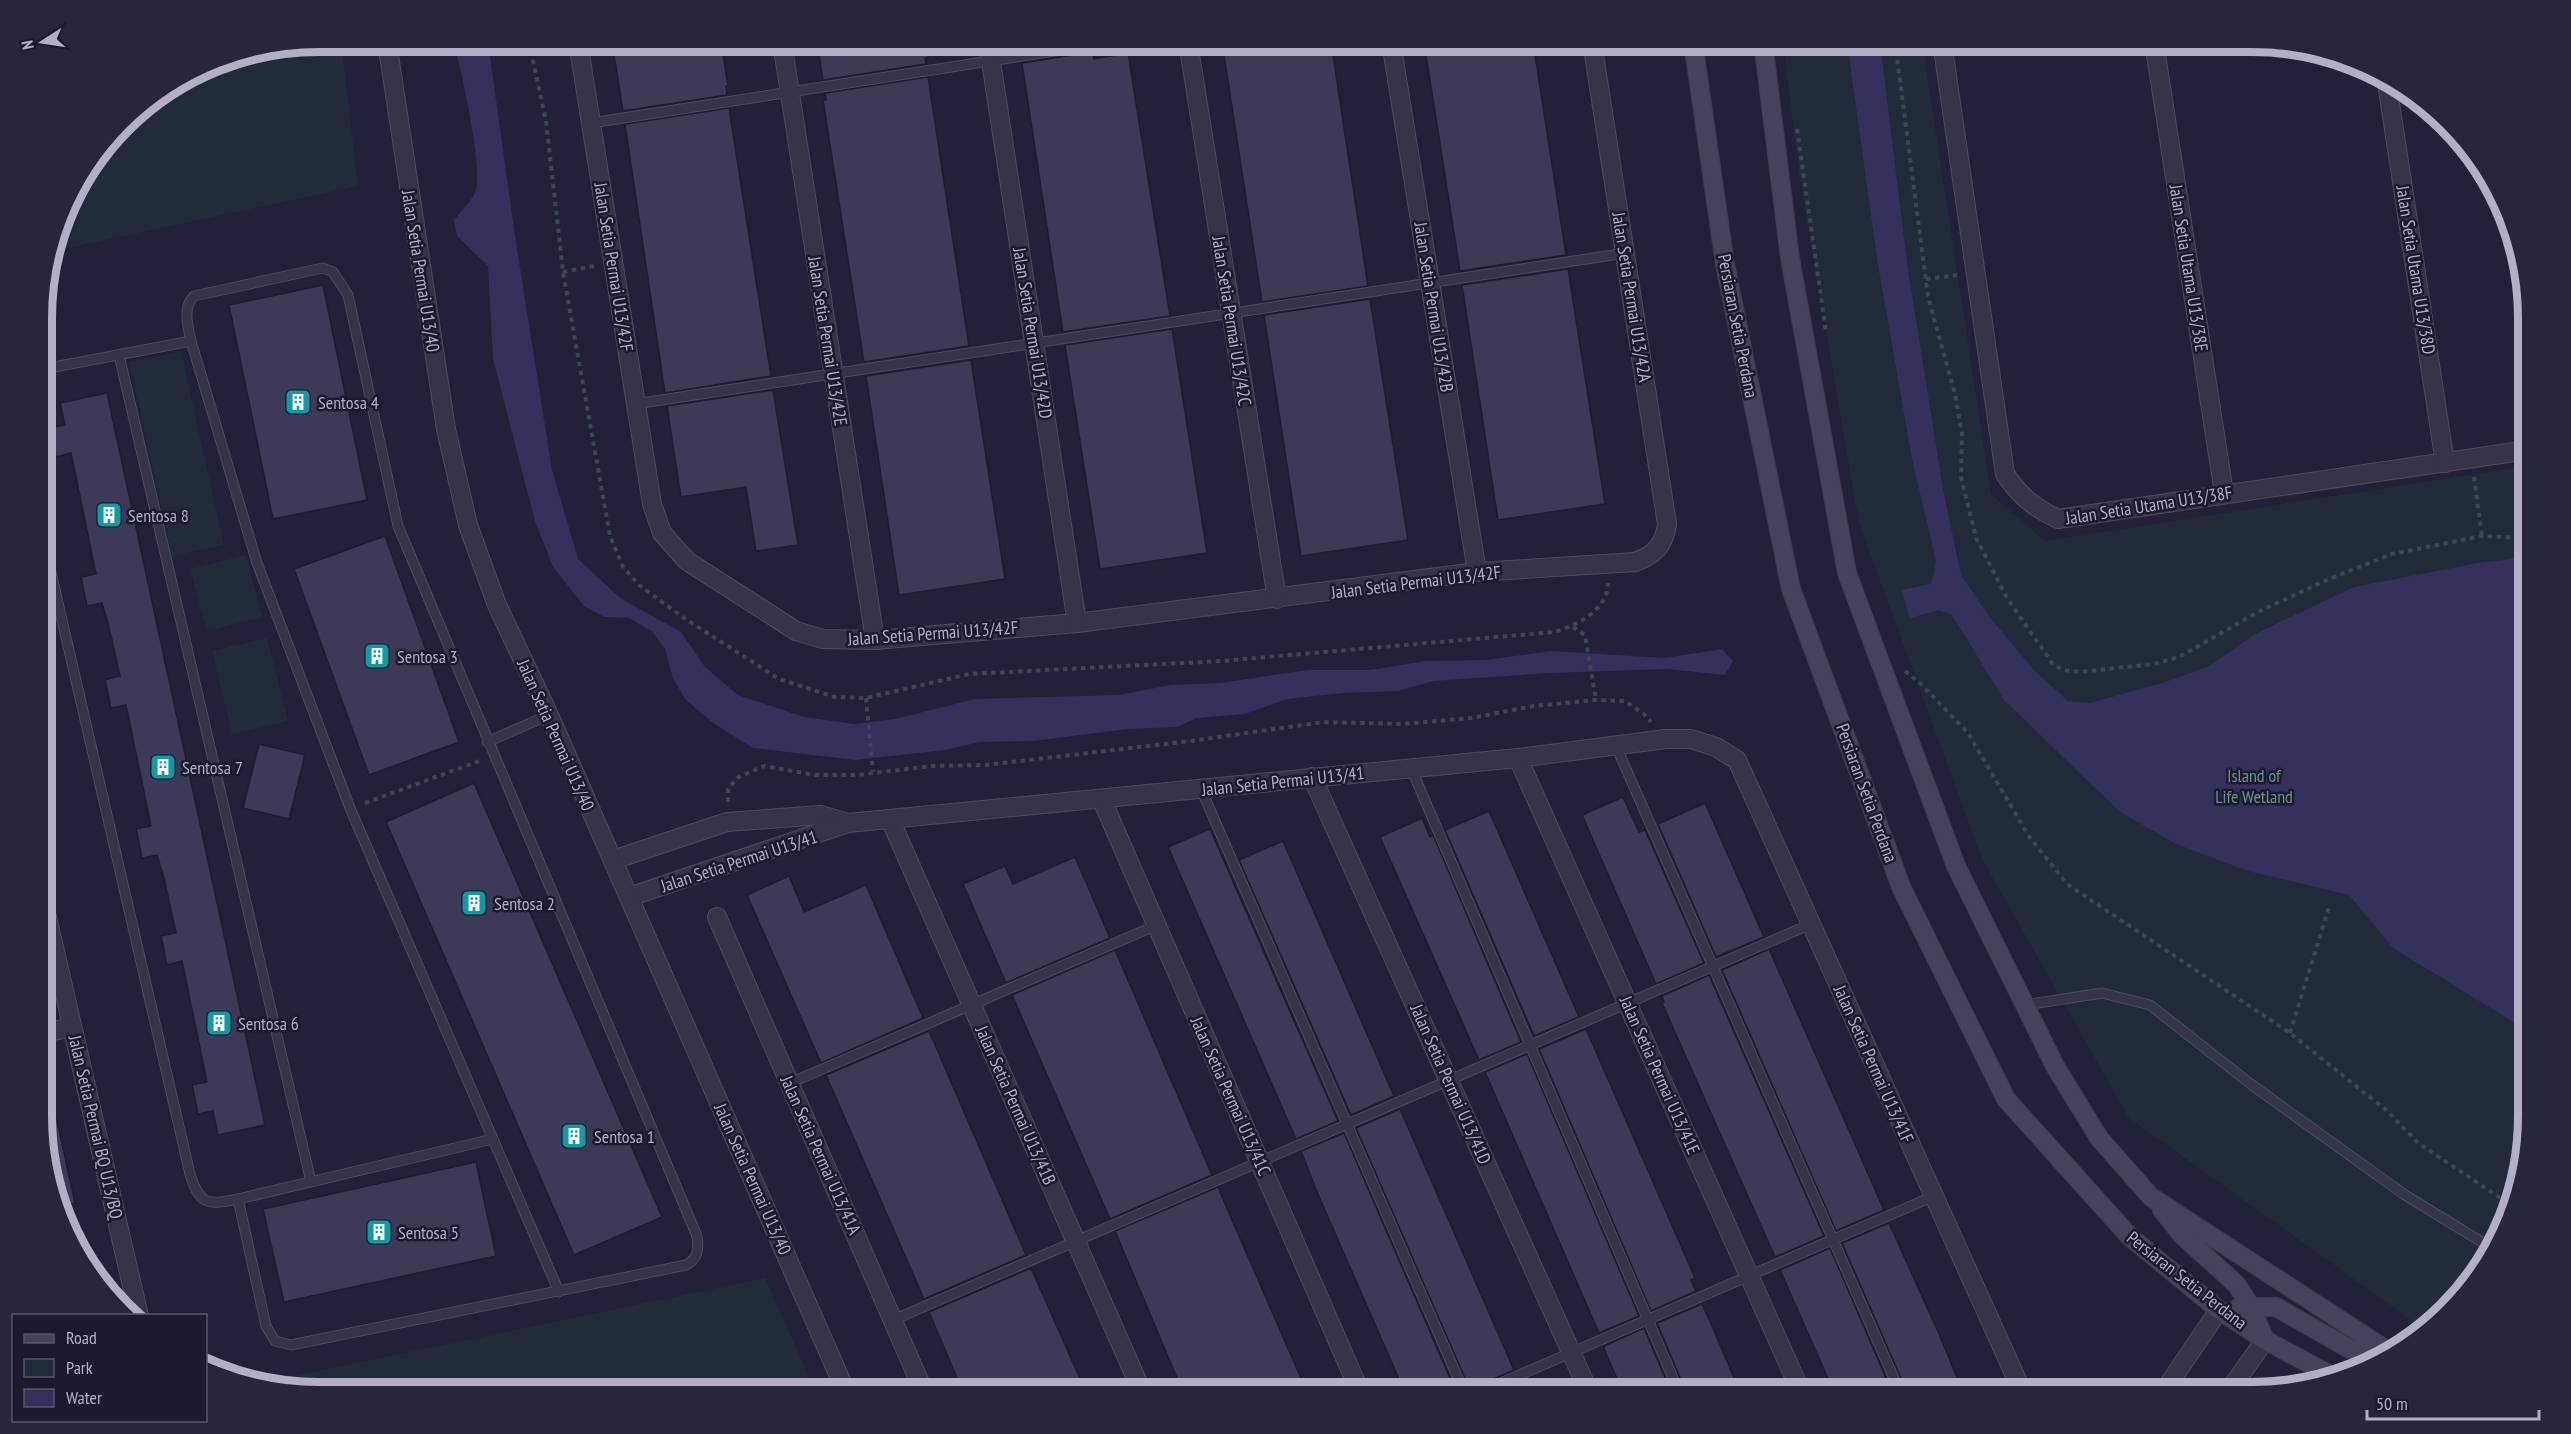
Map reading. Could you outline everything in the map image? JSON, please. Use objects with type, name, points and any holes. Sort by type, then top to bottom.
[{"type":"main road","name":"Persiaran Setia Perdana","points":[[1694,52],[1725,264],[1791,589],[1902,889],[2006,1099],[2130,1238],[2219,1310],[2265,1340],[2323,1371]]},
{"type":"main road","points":[[1764,52],[1790,258],[1847,573],[1956,866],[2055,1066],[2099,1138],[2182,1235],[2236,1284],[2250,1305],[2265,1340]]},
{"type":"main road","points":[[2151,1197],[2383,1348]]},
{"type":"main road","points":[[2219,1310],[2250,1305],[2276,1307],[2348,1348],[2368,1355]]},
{"type":"street","name":"Jalan Setia Permai U13/40","points":[[389,52],[446,429],[468,525],[497,605],[549,715],[842,1382]]},
{"type":"street","name":"Jalan Setia Permai U13/42F","points":[[580,52],[652,504],[662,533],[687,561],[796,631],[823,639],[875,640],[1077,623],[1477,572],[1635,562],[1648,558],[1658,550]]},
{"type":"street","name":"Jalan Setia Permai U13/42E","points":[[784,52],[875,640]]},
{"type":"street","name":"Jalan Setia Permai U13/42D","points":[[990,52],[1077,623]]},
{"type":"street","name":"Jalan Setia Permai U13/42C","points":[[1190,52],[1276,599]]},
{"type":"street","name":"Jalan Setia Permai U13/42B","points":[[1392,52],[1477,572]]},
{"type":"street","name":"Jalan Setia Permai U13/42A","points":[[1594,52],[1667,524],[1665,538],[1658,550]]},
{"type":"street","name":"Jalan Setia Utama U13/38F","points":[[1943,52],[2005,474],[2017,492],[2035,508],[2058,519],[2518,452]]},
{"type":"street","name":"Jalan Setia Utama U13/38E","points":[[2156,52],[2224,493]]},
{"type":"street","name":"Jalan Setia Utama U13/38D","points":[[2388,89],[2445,463]]},
{"type":"street","name":"Jalan Setia Permai U13/41","points":[[629,897],[848,823],[1518,758],[1666,739],[1691,739],[1716,747]]},
{"type":"street","name":"Jalan Setia Permai U13/41F","points":[[1716,747],[1737,760],[2018,1382]]},
{"type":"street","name":"Jalan Setia Permai U13/41E","points":[[1518,758],[1798,1382]]},
{"type":"street","name":"Jalan Setia Permai U13/41D","points":[[1312,777],[1585,1382]]},
{"type":"street","name":"Jalan Setia Permai U13/41C","points":[[1102,800],[1356,1382]]},
{"type":"street","name":"Jalan Setia Permai U13/41","points":[[613,860],[727,822],[821,815],[848,823]]},
{"type":"street","name":"Jalan Setia Permai U13/41B","points":[[890,819],[1138,1382]]},
{"type":"street","name":"Jalan Setia Permai U13/41A","points":[[717,917],[920,1382]]},
{"type":"street","name":"Jalan Setia Permai BQ U13/BQ","points":[[52,939],[138,1311]]},
{"type":"street","points":[[52,1031],[72,1027]]},
{"type":"street","points":[[2170,1382],[2219,1310]]},
{"type":"street","points":[[2235,1382],[2265,1340]]},
{"type":"lane","points":[[591,123],[1045,52]]},
{"type":"lane","points":[[635,404],[1626,254]]},
{"type":"lane","points":[[238,1199],[266,1326],[275,1341],[291,1345],[559,1292],[686,1265],[693,1262],[699,1246],[697,1236],[487,742],[398,526],[348,295],[333,272],[323,268],[194,296],[187,310],[191,341],[257,563],[350,808],[559,1292]]},
{"type":"lane","points":[[52,367],[191,341]]},
{"type":"lane","points":[[118,355],[311,1182]]},
{"type":"lane","points":[[52,577],[190,1174],[194,1186],[204,1201],[213,1204],[238,1199],[493,1139]]},
{"type":"lane","points":[[487,742],[549,715]]},
{"type":"lane","points":[[1616,746],[1896,1382]]},
{"type":"lane","points":[[1411,768],[1675,1382]]},
{"type":"lane","points":[[1202,789],[1460,1382]]},
{"type":"lane","points":[[893,1320],[1811,924]]},
{"type":"lane","points":[[789,1083],[1157,925]]},
{"type":"lane","points":[[2025,1005],[2102,993],[2150,1005],[2252,1085],[2405,1195],[2485,1244]]},
{"type":"lane","points":[[1504,1382],[1934,1196]]},
{"type":"path","points":[[531,52],[546,121],[563,272],[610,536],[623,567],[639,585],[684,618],[779,679],[835,697],[866,698],[969,674],[1221,661],[1554,632],[1573,627],[1598,607],[1608,589],[1607,564]]},
{"type":"path","points":[[1896,52],[1928,297],[1955,394],[1962,434],[1961,477],[1976,538],[2007,598],[2052,663],[2062,669],[2080,672],[2154,664],[2179,657],[2260,611],[2329,579],[2392,554],[2482,536],[2518,538]]},
{"type":"path","points":[[1796,125],[1827,338]]},
{"type":"path","points":[[563,272],[613,262]]},
{"type":"path","points":[[1926,279],[1975,273]]},
{"type":"path","points":[[2471,459],[2482,536]]},
{"type":"path","points":[[1573,627],[1586,635],[1596,700]]},
{"type":"path","points":[[1874,646],[1923,685],[1968,733],[2028,835],[2067,884],[2290,1033],[2386,1110],[2418,1143],[2504,1200]]},
{"type":"path","points":[[866,698],[873,772]]},
{"type":"path","points":[[727,822],[728,789],[749,770],[764,766],[815,775],[932,766],[986,765],[1191,741],[1323,722],[1403,724],[1596,700],[1625,701],[1644,714],[1666,739]]},
{"type":"path","points":[[350,808],[493,756]]},
{"type":"path","points":[[2290,1033],[2329,907]]},
{"type":"green space","points":[[342,52],[358,186],[62,249],[73,217],[88,185],[107,156],[130,130],[156,107],[185,88],[233,67],[266,58],[301,53]]},
{"type":"green space","name":"Island of Life Wetland","points":[[1784,52],[1924,52],[1991,494],[2045,541],[2518,468],[2518,1133],[2513,1168],[2504,1201],[2483,1249],[2453,1291],[2418,1325],[2129,1118],[1982,859],[1859,523],[1800,179]]},
{"type":"green space","points":[[181,351],[224,545],[172,556],[129,362]]},
{"type":"green space","points":[[246,555],[262,617],[207,631],[190,569]]},
{"type":"green space","points":[[267,638],[288,721],[232,734],[212,651]]},
{"type":"green space","points":[[765,1278],[812,1382],[318,1382],[281,1379]]},
{"type":"water","points":[[456,52],[489,52],[515,236],[552,470],[578,559],[620,598],[681,632],[705,667],[738,695],[804,717],[854,724],[895,719],[975,699],[1118,695],[1171,685],[1220,683],[1308,670],[1370,670],[1426,661],[1486,660],[1552,651],[1664,658],[1722,649],[1733,661],[1725,675],[1667,669],[1551,673],[1433,681],[1398,691],[1343,693],[1287,699],[1245,714],[1197,718],[1177,727],[1127,729],[1034,741],[980,742],[945,750],[855,760],[753,748],[713,723],[685,699],[673,678],[665,649],[652,631],[629,618],[604,617],[584,606],[553,567],[535,521],[493,359],[488,266],[457,236],[454,221],[474,195],[477,184],[475,144]]},
{"type":"water","points":[[1848,52],[1881,52],[1907,263],[1943,489],[1961,575],[1988,615],[2034,670],[2068,701],[2090,703],[2162,683],[2207,667],[2257,633],[2354,587],[2478,563],[2518,558],[2518,1025],[2393,948],[2349,895],[2248,871],[2176,844],[2119,811],[2004,700],[1952,615],[1939,610],[1910,618],[1901,590],[1930,584],[1936,561],[1912,459],[1878,265]]},
{"type":"building","points":[[614,52],[723,52],[728,86],[726,86],[727,95],[623,111]]},
{"type":"building","points":[[819,52],[927,52],[926,64],[823,80]]},
{"type":"building","points":[[1093,52],[1094,59],[1128,53],[1170,316],[1063,332],[1022,63]]},
{"type":"building","points":[[1224,52],[1333,52],[1368,286],[1262,302]]},
{"type":"building","points":[[1426,52],[1535,52],[1566,255],[1460,271]]},
{"type":"building","points":[[928,77],[969,346],[864,362],[823,100],[826,100],[825,93]]},
{"type":"building","points":[[729,108],[771,376],[665,393],[625,124]]},
{"type":"building","points":[[1568,269],[1605,504],[1498,520],[1462,285]]},
{"type":"building","name":"Sentosa 4","points":[[323,285],[367,500],[273,519],[229,305]]},
{"type":"building","points":[[1370,299],[1408,540],[1301,556],[1264,315]]},
{"type":"building","points":[[1172,329],[1207,553],[1100,569],[1065,345]]},
{"type":"building","points":[[971,360],[1005,579],[899,595],[866,376]]},
{"type":"building","points":[[773,390],[798,545],[756,551],[746,487],[681,497],[667,406]]},
{"type":"building","points":[[107,393],[265,1125],[218,1135],[213,1111],[198,1114],[192,1085],[207,1082],[182,961],[167,965],[161,936],[176,933],[164,878],[157,855],[142,858],[136,829],[151,826],[126,705],[111,708],[105,680],[120,676],[109,627],[102,603],[87,606],[81,577],[96,574],[71,453],[56,457],[52,428],[65,425],[60,403]]},
{"type":"building","name":"Sentosa 3","points":[[385,536],[459,742],[369,775],[294,569]]},
{"type":"building","points":[[259,744],[305,755],[289,819],[243,808]]},
{"type":"building","points":[[474,783],[662,1217],[574,1255],[386,822]]},
{"type":"building","points":[[1623,797],[1639,832],[1645,830],[1704,963],[1656,984],[1582,815]]},
{"type":"building","points":[[1705,803],[1764,937],[1716,957],[1658,824]]},
{"type":"building","points":[[1489,811],[1579,1017],[1534,1036],[1445,830]]},
{"type":"building","points":[[1422,818],[1430,837],[1433,835],[1521,1042],[1479,1060],[1380,837]]},
{"type":"building","points":[[1210,829],[1338,1121],[1296,1139],[1168,847]]},
{"type":"building","points":[[1283,841],[1394,1096],[1351,1115],[1239,860]]},
{"type":"building","points":[[1075,857],[1110,938],[1006,983],[963,884],[1005,866],[1013,884]]},
{"type":"building","points":[[789,876],[804,912],[866,885],[923,1018],[821,1063],[747,895]]},
{"type":"building","points":[[1769,949],[1884,1210],[1836,1231],[1722,970]]},
{"type":"building","points":[[1115,950],[1212,1175],[1110,1219],[1012,995]]},
{"type":"building","points":[[1709,975],[1824,1236],[1775,1257],[1662,1003],[1664,1002],[1662,996]]},
{"type":"building","points":[[1586,1029],[1695,1278],[1691,1280],[1696,1291],[1651,1311],[1539,1049]]},
{"type":"building","points":[[929,1031],[1026,1255],[924,1299],[826,1075]]},
{"type":"building","points":[[1527,1054],[1639,1316],[1599,1333],[1485,1072]]},
{"type":"building","points":[[52,1098],[75,1203],[68,1205],[58,1168],[53,1133]]},
{"type":"building","points":[[1400,1109],[1514,1370],[1486,1382],[1467,1382],[1356,1128]]},
{"type":"building","points":[[1344,1133],[1452,1382],[1400,1382],[1301,1151]]},
{"type":"building","name":"Sentosa 5","points":[[476,1162],[496,1256],[284,1302],[263,1209]]},
{"type":"building","points":[[1218,1187],[1303,1382],[1179,1382],[1115,1231]]},
{"type":"building","points":[[1889,1223],[1959,1382],[1903,1382],[1842,1243]]},
{"type":"building","points":[[1830,1248],[1888,1382],[1830,1382],[1780,1270]]},
{"type":"building","points":[[1031,1268],[1082,1382],[959,1382],[929,1312]]},
{"type":"building","points":[[1702,1304],[1736,1382],[1682,1382],[1657,1323]]},
{"type":"building","points":[[1644,1328],[1667,1382],[1619,1382],[1604,1346]]},
{"type":"place","name":"Sentosa 4","points":[[298,402]]},
{"type":"place","name":"Sentosa 8","points":[[109,515]]},
{"type":"place","name":"Sentosa 3","points":[[377,656]]},
{"type":"place","name":"Sentosa 7","points":[[163,767]]},
{"type":"place","name":"Sentosa 2","points":[[474,903]]},
{"type":"place","name":"Sentosa 6","points":[[219,1023]]},
{"type":"place","name":"Sentosa 1","points":[[574,1136]]},
{"type":"place","name":"Sentosa 5","points":[[379,1232]]}]
